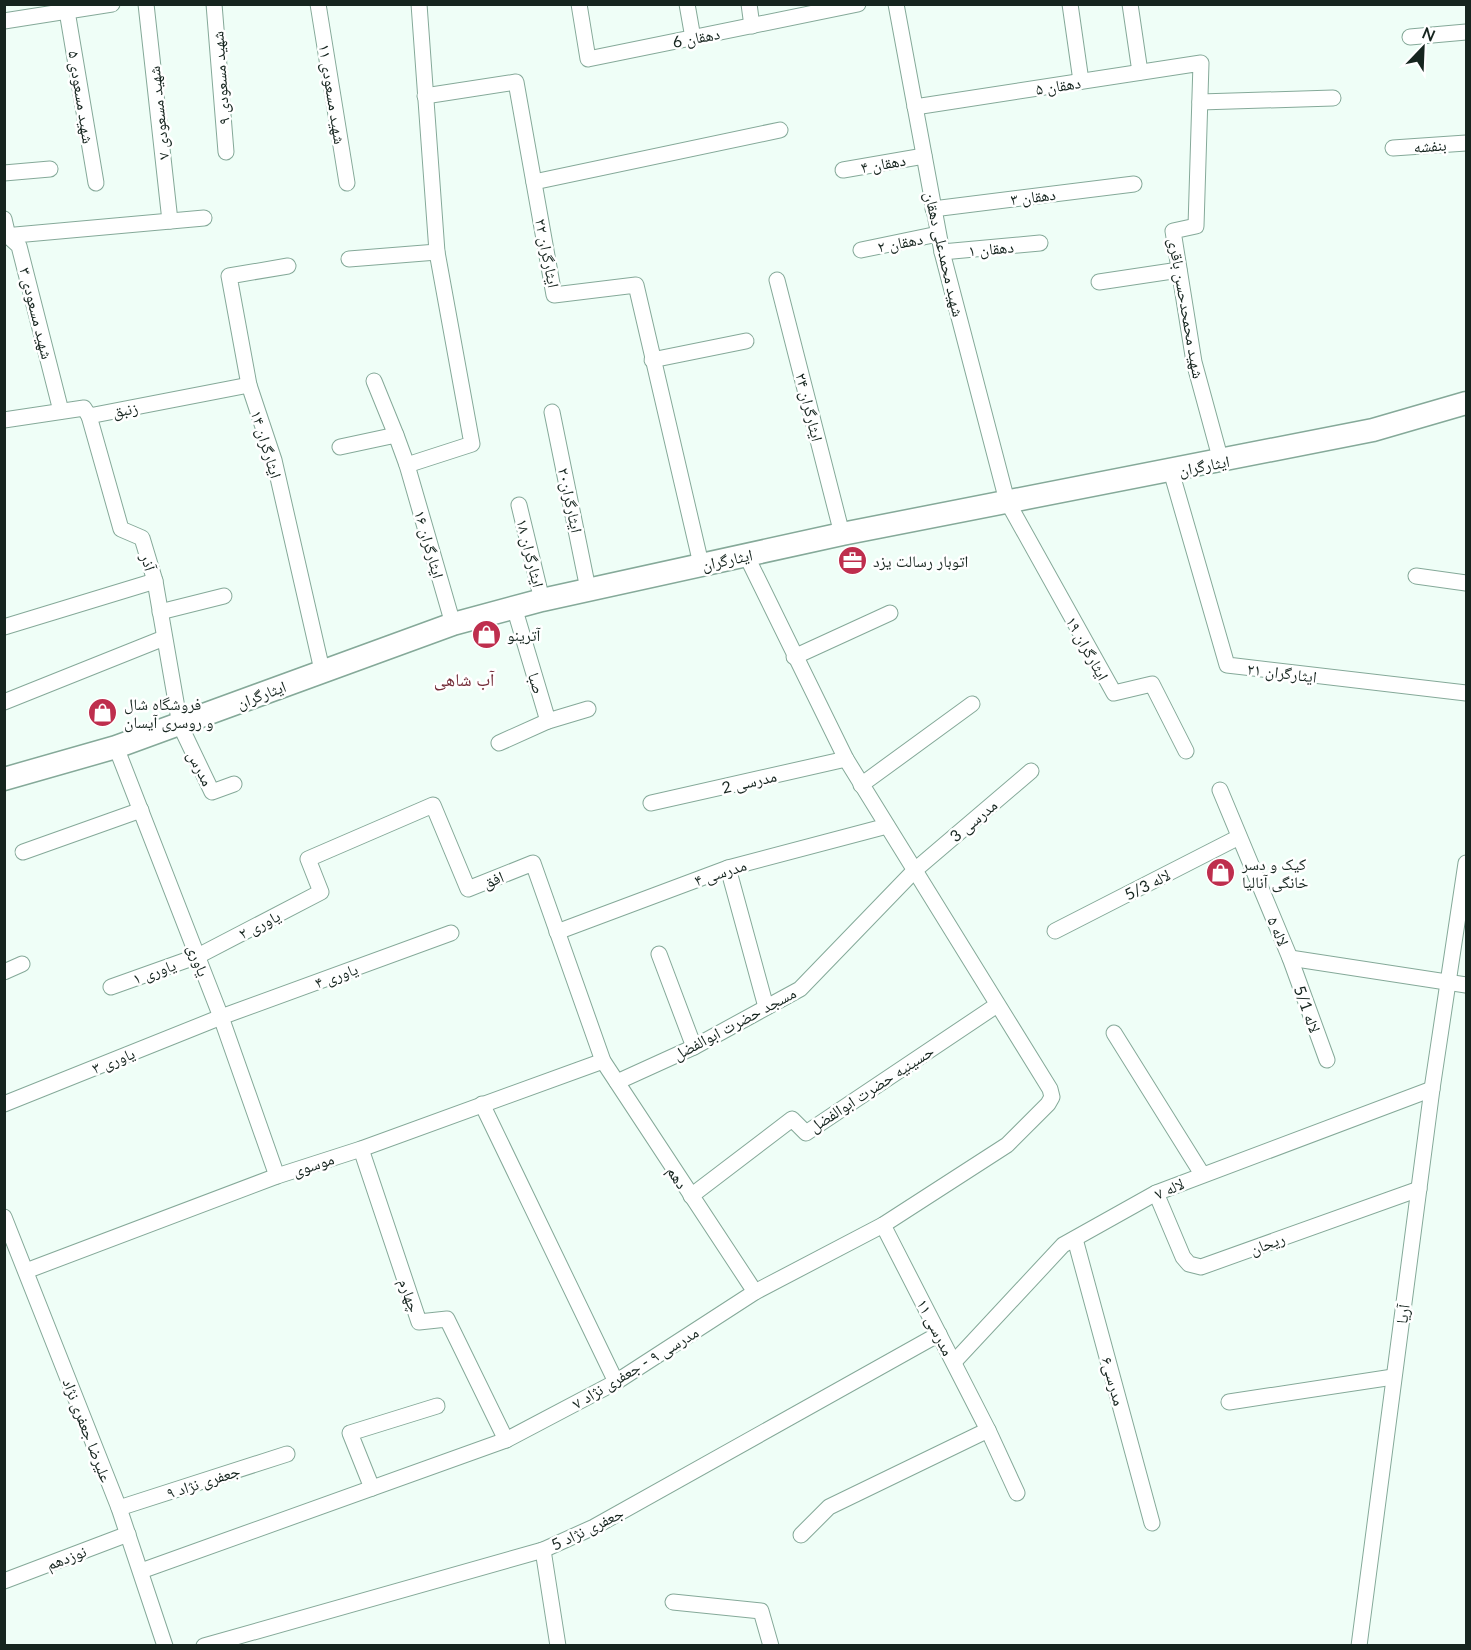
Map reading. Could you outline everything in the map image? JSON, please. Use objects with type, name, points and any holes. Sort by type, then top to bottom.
[{"type":"main road","name":"ایثارگران","points":[[4,778],[116,747],[180,725],[322,670],[453,624],[514,607],[588,588],[842,534],[1373,430],[1467,402]]},
{"type":"street","points":[[4,21],[112,4]]},
{"type":"street","name":"شهید مسعودی ۷","points":[[146,4],[170,221]]},
{"type":"street","name":"شهید مسعودی ۹","points":[[214,4],[226,152]]},
{"type":"street","name":"شهید مسعودی ۱۱","points":[[318,4],[347,183]]},
{"type":"street","points":[[407,465],[472,444],[437,252],[419,4]]},
{"type":"street","name":"دهقان 6","points":[[579,4],[588,59],[858,4]]},
{"type":"street","points":[[687,4],[693,38]]},
{"type":"street","points":[[749,4],[752,26]]},
{"type":"street","name":"شهید محمدعلی دهقان","points":[[896,4],[942,252],[1007,501]]},
{"type":"street","points":[[1070,4],[1081,81]]},
{"type":"street","points":[[1130,4],[1140,72]]},
{"type":"street","name":"شهید مسعودی ۵","points":[[68,11],[96,183]]},
{"type":"street","points":[[1410,37],[1467,32]]},
{"type":"street","name":"دهقان ۵","points":[[915,107],[1201,63]]},
{"type":"street","name":"شهید محمحدحسن باقری","points":[[1201,63],[1196,226],[1173,231],[1194,362],[1221,461]]},
{"type":"street","name":"ایثارگران ۲۲","points":[[425,96],[516,82],[554,295],[636,285],[701,564]]},
{"type":"street","points":[[1200,102],[1333,98]]},
{"type":"street","points":[[534,182],[780,130]]},
{"type":"street","name":"بنفشه","points":[[1393,148],[1467,143]]},
{"type":"street","name":"دهقان ۴","points":[[843,170],[924,156]]},
{"type":"street","points":[[4,173],[50,169]]},
{"type":"street","name":"دهقان ۳","points":[[933,208],[1134,184]]},
{"type":"street","points":[[6,236],[204,218]]},
{"type":"street","name":"شهید مسعودی ۳","points":[[4,219],[6,236],[19,246],[61,411]]},
{"type":"street","name":"دهقان ۲","points":[[861,250],[938,234]]},
{"type":"street","name":"دهقان ۱","points":[[942,252],[1040,243]]},
{"type":"street","points":[[350,259],[437,252]]},
{"type":"street","name":"ایثارگران ۱۴","points":[[288,266],[229,276],[249,385],[274,460],[322,670]]},
{"type":"street","points":[[1099,282],[1179,270]]},
{"type":"street","name":"ایثارگران ۲۴","points":[[777,280],[842,534]]},
{"type":"street","points":[[652,360],[746,341]]},
{"type":"street","name":"ایثارگران ۱۶","points":[[374,381],[407,465],[453,624]]},
{"type":"street","name":"زنبق","points":[[4,420],[84,408],[89,416],[249,385]]},
{"type":"street","name":"۲۰ایثارگران","points":[[552,412],[588,588]]},
{"type":"street","name":"آذر","points":[[89,416],[121,529],[142,538],[155,580],[180,725]]},
{"type":"street","points":[[340,447],[396,435]]},
{"type":"street","name":"ایثارگران ۲۱","points":[[1171,471],[1227,665],[1467,693]]},
{"type":"street","name":"ایثارگران ۱‍۹","points":[[1007,501],[1114,693],[1152,684],[1186,751]]},
{"type":"street","name":"ایثارگران ۱۸","points":[[519,506],[542,600]]},
{"type":"street","points":[[746,555],[846,759],[998,1005]]},
{"type":"street","points":[[1416,576],[1467,583]]},
{"type":"street","points":[[4,627],[155,580]]},
{"type":"street","points":[[160,612],[224,596]]},
{"type":"street","name":"صبا","points":[[514,607],[548,721]]},
{"type":"street","points":[[794,657],[890,613]]},
{"type":"street","points":[[4,702],[164,638]]},
{"type":"street","points":[[861,784],[972,705]]},
{"type":"street","points":[[498,742],[548,721],[588,709]]},
{"type":"street","name":"مدرس","points":[[180,725],[212,792],[234,784]]},
{"type":"street","name":"یاوری","points":[[116,747],[221,1017],[277,1176]]},
{"type":"street","name":"مدرسی 2","points":[[651,803],[846,759]]},
{"type":"street","name":"مدرسی 3","points":[[915,870],[1031,771]]},
{"type":"street","name":"لاله ۵","points":[[1220,790],[1290,958],[1467,985]]},
{"type":"street","name":"افق","points":[[321,892],[308,859],[433,805],[468,889],[533,863],[603,1061]]},
{"type":"street","points":[[23,852],[141,810]]},
{"type":"street","name":"مدرسی ۴","points":[[557,932],[728,868],[887,826]]},
{"type":"street","name":"لاله 5/3","points":[[1054,931],[1239,837]]},
{"type":"street","name":"آریا","points":[[1359,1646],[1432,1089],[1467,863]]},
{"type":"street","points":[[728,868],[766,1007]]},
{"type":"street","name":"مسجد حضرت ابوالفضل","points":[[617,1082],[694,1047],[800,989],[915,870]]},
{"type":"street","name":"یاوری ۲","points":[[198,956],[321,892]]},
{"type":"street","name":"یاوری ۴","points":[[221,1017],[451,933]]},
{"type":"street","points":[[659,954],[694,1047]]},
{"type":"street","name":"یاوری ۱","points":[[111,987],[198,956]]},
{"type":"street","name":"لاله 5/1","points":[[1290,958],[1327,1060]]},
{"type":"street","points":[[4,972],[22,964]]},
{"type":"street","name":"مدرسی ۹ - جعفری نژاد ۷","points":[[141,1571],[506,1440],[616,1382],[755,1292],[884,1225],[1007,1145],[1052,1097],[1050,1089],[998,1005]]},
{"type":"street","name":"حسینیه حضرت ابوالفضل","points":[[691,1196],[792,1119],[806,1133],[998,1005]]},
{"type":"street","name":"یاوری ۳","points":[[4,1104],[221,1017]]},
{"type":"street","points":[[1114,1033],[1202,1174]]},
{"type":"street","name":"دهم","points":[[603,1061],[755,1292]]},
{"type":"street","name":"موسوی","points":[[26,1271],[277,1176],[361,1149],[603,1061]]},
{"type":"street","name":"لاله ۷","points":[[954,1362],[1063,1245],[1156,1193],[1432,1089]]},
{"type":"street","points":[[482,1104],[616,1382]]},
{"type":"street","name":"چهارم","points":[[361,1149],[419,1322],[447,1319],[506,1440]]},
{"type":"street","name":"ریحان","points":[[1156,1193],[1183,1257],[1189,1264],[1201,1267],[1419,1189]]},
{"type":"street","name":"علیرضا جعفری نژاد","points":[[6,1225],[128,1533],[141,1571],[160,1644]]},
{"type":"street","name":"مدرسی ۱۱","points":[[884,1225],[988,1430],[1017,1493]]},
{"type":"street","name":"مدرسی۶","points":[[1075,1239],[1152,1523]]},
{"type":"street","name":"جعفری نژاد 5","points":[[204,1646],[543,1550],[594,1527],[939,1334]]},
{"type":"street","points":[[1229,1402],[1393,1377]]},
{"type":"street","points":[[372,1488],[350,1433],[437,1406]]},
{"type":"street","points":[[801,1535],[829,1508],[988,1430]]},
{"type":"street","name":"جعفری نژاد ۹","points":[[118,1508],[287,1454]]},
{"type":"street","name":"نوزدهم","points":[[4,1581],[128,1533]]},
{"type":"street","points":[[543,1550],[558,1646]]},
{"type":"street","points":[[673,1602],[761,1611],[771,1646]]},
{"type":"place","name":"اتوبار رسالت یزد","points":[[852,560]]},
{"type":"place","name":"آترینو","points":[[486,634]]},
{"type":"place","name":"فروشگاه شال و روسری آیسان","points":[[103,712]]},
{"type":"place","name":"کیک و دسر خانگی آنالیا","points":[[1221,872]]},
{"type":"district","name":"آب شاهی","points":[[464,679]]}]
